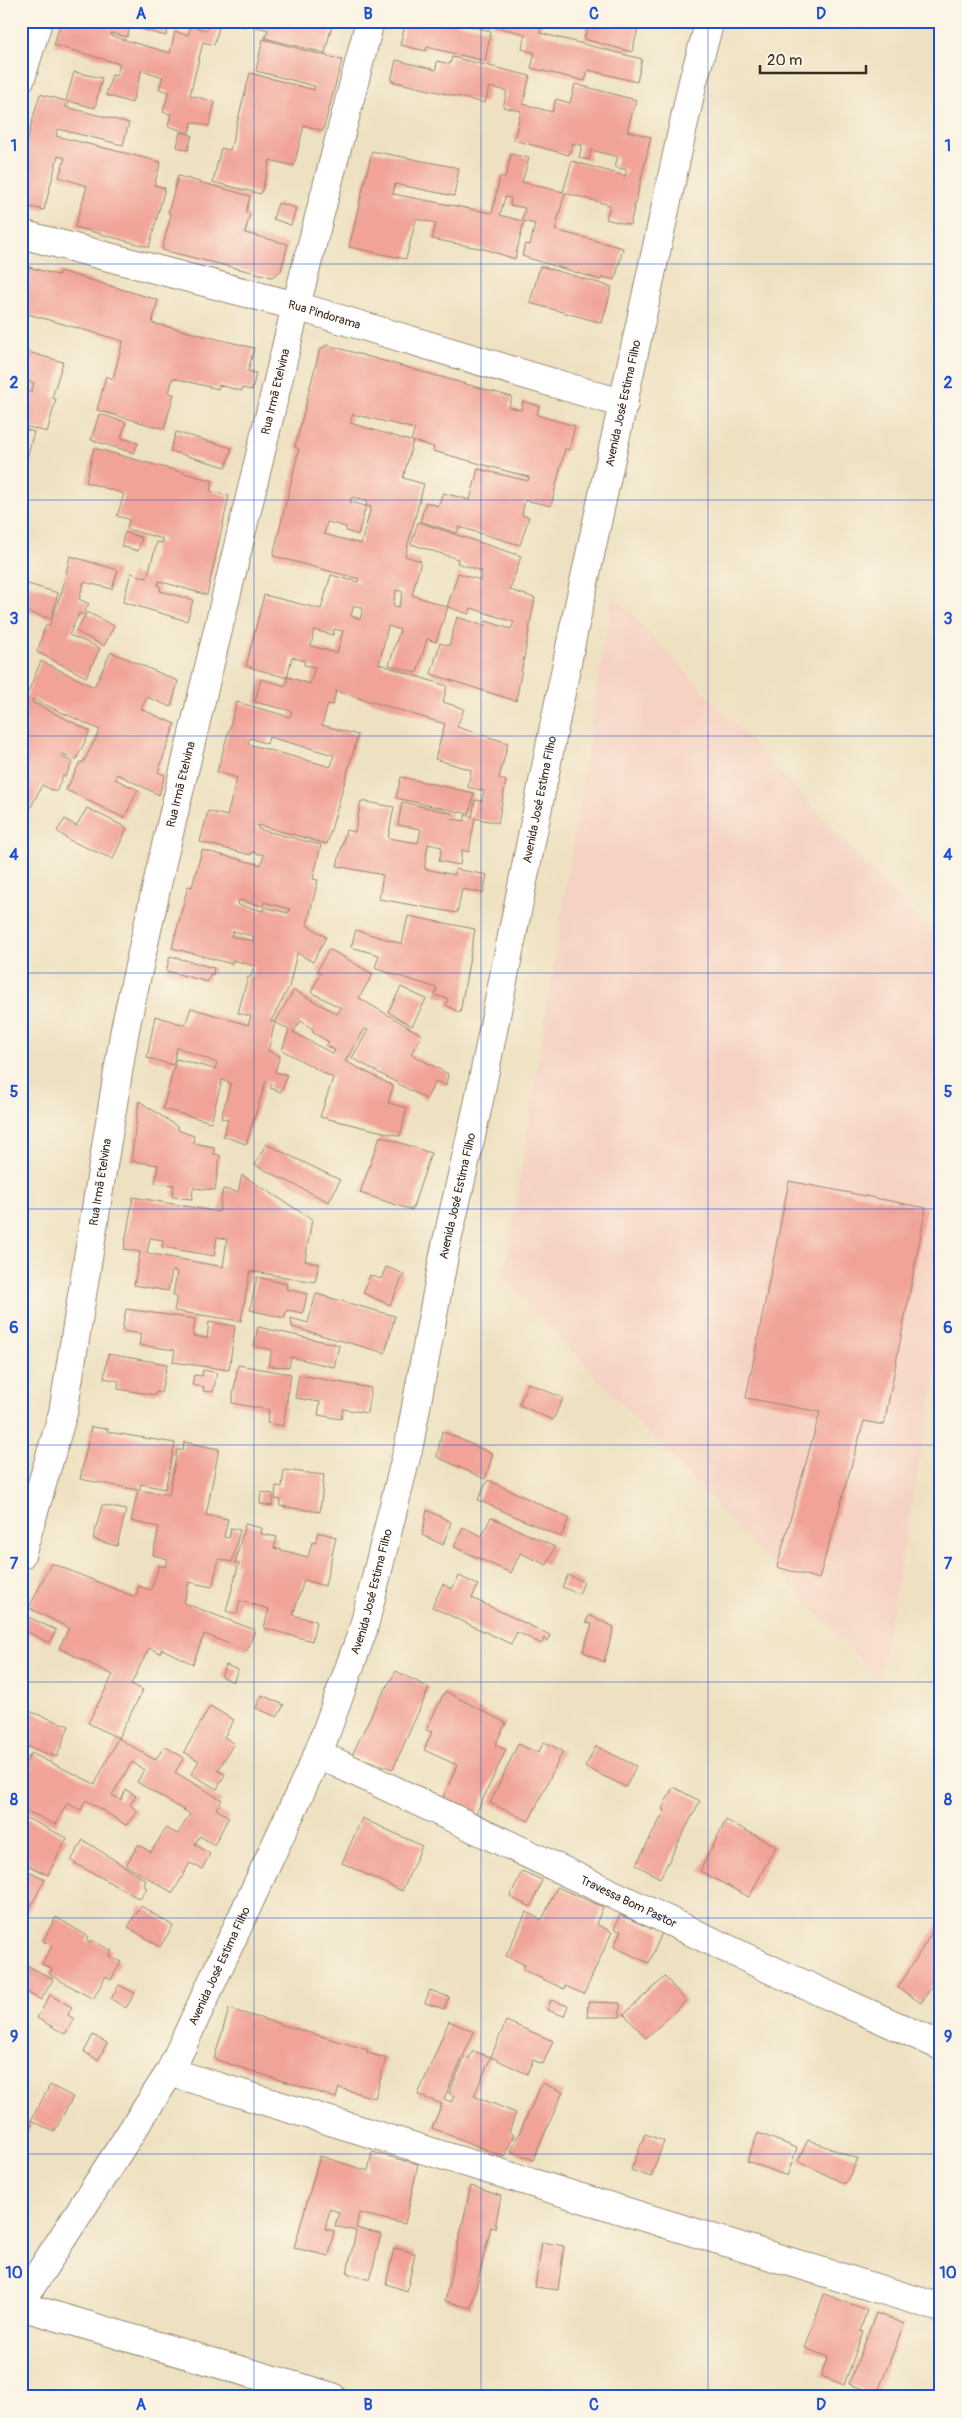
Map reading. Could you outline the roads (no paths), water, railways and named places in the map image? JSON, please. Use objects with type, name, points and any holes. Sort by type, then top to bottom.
[{"type":"street","points":[[21,78],[38,21]]},
{"type":"street","name":"Rua Irmã Etelvina","points":[[21,1555],[63,1413],[124,1029],[165,849],[296,306],[370,21]]},
{"type":"street","name":"Avenida José Estima Filho","points":[[21,2302],[170,2072],[318,1754],[363,1630],[409,1445],[445,1250],[478,1105],[575,624],[693,81],[710,21]]},
{"type":"street","name":"Rua Pindorama","points":[[21,234],[296,306],[624,404]]},
{"type":"street","name":"Travessa Bom Pastor","points":[[318,1754],[754,1962],[941,2046]]},
{"type":"street","points":[[170,2072],[941,2308]]},
{"type":"street","points":[[21,2306],[332,2397]]}]
